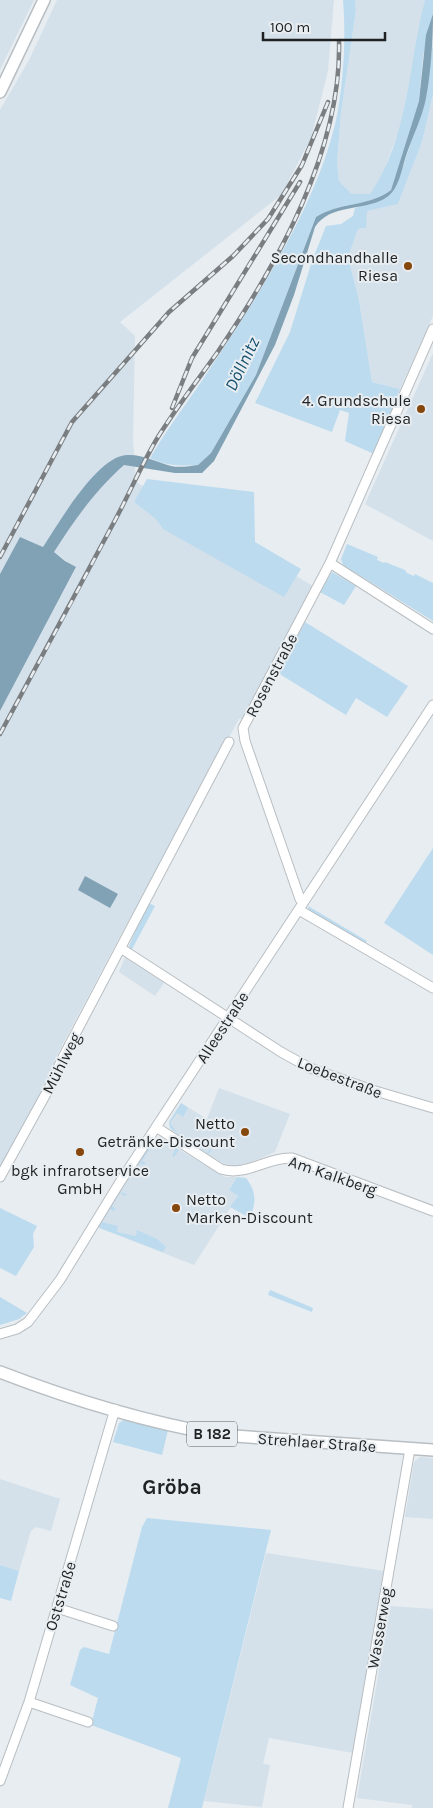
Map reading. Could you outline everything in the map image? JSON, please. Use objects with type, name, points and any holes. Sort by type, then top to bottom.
[{"type":"main road","points":[[0,92],[44,0]]},
{"type":"main road","name":"Strehlaer Straße","points":[[0,1372],[115,1409],[220,1435],[433,1450]]},
{"type":"street","name":"Rosenstraße","points":[[301,906],[245,741],[243,728],[330,564],[433,329]]},
{"type":"street","points":[[330,564],[433,629]]},
{"type":"street","name":"Alleestraße","points":[[0,1334],[28,1322],[60,1280],[156,1127],[433,705]]},
{"type":"street","name":"Mühlweg","points":[[0,1177],[122,949],[229,742]]},
{"type":"street","points":[[301,906],[433,988]]},
{"type":"street","points":[[122,949],[228,1018]]},
{"type":"street","name":"Loebestraße","points":[[228,1018],[310,1068],[372,1090],[433,1108]]},
{"type":"street","name":"Am Kalkberg","points":[[156,1127],[221,1169],[230,1172],[243,1171],[279,1157],[292,1158],[433,1211]]},
{"type":"street","name":"Oststraße","points":[[0,1781],[29,1702],[115,1409]]},
{"type":"street","name":"Wasserweg","points":[[348,1808],[410,1449]]},
{"type":"street","points":[[57,1608],[113,1626]]},
{"type":"street","points":[[29,1702],[88,1722]]},
{"type":"shaded area","points":[[0,0],[34,0],[0,70]]},
{"type":"shaded area","points":[[57,0],[334,0],[328,71],[311,138],[281,195],[120,322],[135,336],[133,439],[136,482],[313,586],[245,718],[239,719],[112,951],[55,1059],[51,1078],[0,1171],[0,711],[76,568],[54,552],[20,537],[0,574],[0,110],[29,60]]},
{"type":"shaded area","points":[[343,0],[355,0],[356,10],[341,113],[337,162],[339,181],[352,194],[370,194],[383,172],[393,149],[406,100],[425,0],[433,0],[433,14],[423,56],[419,101],[391,190],[373,199],[334,209],[316,217],[256,375],[211,453],[198,465],[174,465],[156,461],[150,458],[230,339],[268,277],[318,177],[330,143],[340,96],[344,41]]},
{"type":"shaded area","points":[[355,0],[425,0],[401,125],[381,178],[370,194],[352,194],[339,181],[337,162],[341,113],[356,10]]},
{"type":"shaded area","points":[[433,14],[433,34],[426,98],[399,180],[393,191],[384,199],[375,203],[338,211],[329,215],[315,227],[294,295],[275,345],[214,461],[202,473],[175,473],[124,465],[86,506],[54,552],[76,567],[0,711],[0,574],[20,537],[43,547],[91,478],[103,466],[115,458],[127,455],[138,456],[171,466],[181,467],[198,465],[211,453],[256,375],[316,217],[334,209],[373,199],[391,190],[419,101],[426,35]]},
{"type":"shaded area","points":[[433,42],[433,94],[422,142],[398,204],[367,211],[366,228],[358,229],[348,257],[359,300],[372,382],[400,389],[374,454],[345,441],[349,413],[340,410],[332,432],[255,403],[290,332],[312,261],[326,226],[341,224],[353,216],[355,208],[386,198],[398,182],[426,97]]},
{"type":"shaded area","points":[[433,94],[433,316],[400,389],[372,382],[359,300],[348,257],[358,229],[366,228],[366,211],[398,204],[422,142]]},
{"type":"shaded area","name":"4. Grundschule Riesa","points":[[433,353],[433,541],[365,504]]},
{"type":"shaded area","points":[[147,479],[254,492],[255,542],[301,569],[284,597],[163,529],[156,519],[134,502]]},
{"type":"shaded area","points":[[347,544],[378,557],[377,560],[433,583],[433,621],[343,565],[341,559]]},
{"type":"shaded area","points":[[332,572],[356,586],[344,605],[320,592]]},
{"type":"shaded area","points":[[305,622],[408,686],[387,717],[356,698],[346,715],[278,673]]},
{"type":"shaded area","points":[[433,848],[433,955],[384,923]]},
{"type":"shaded area","points":[[85,876],[118,894],[110,908],[78,890]]},
{"type":"shaded area","points":[[148,903],[155,906],[131,951],[129,946]]},
{"type":"shaded area","points":[[308,906],[367,941],[364,945],[308,912]]},
{"type":"shaded area","points":[[125,957],[164,983],[155,996],[119,972]]},
{"type":"shaded area","points":[[219,1088],[290,1114],[275,1152],[242,1166],[230,1166],[220,1162],[171,1130],[169,1122],[181,1103],[207,1119]]},
{"type":"shaded area","points":[[181,1103],[188,1108],[183,1117],[177,1113],[170,1123],[177,1132],[207,1152],[212,1148],[209,1154],[170,1128],[169,1122]]},
{"type":"shaded area","points":[[163,1140],[225,1177],[237,1177],[229,1190],[238,1196],[194,1265],[97,1227],[151,1144]]},
{"type":"shaded area","points":[[163,1140],[179,1150],[174,1157],[172,1156],[175,1150],[162,1142],[158,1149],[152,1145],[142,1161],[146,1163],[144,1165],[140,1163],[129,1179],[151,1144]]},
{"type":"shaded area","points":[[237,1177],[246,1178],[254,1193],[250,1218],[230,1207],[238,1196],[229,1190]]},
{"type":"shaded area","points":[[119,1192],[127,1194],[125,1196],[120,1193],[112,1206],[116,1209],[114,1211],[110,1209],[102,1222],[118,1226],[117,1232],[136,1236],[137,1230],[157,1239],[166,1247],[163,1252],[97,1227]]},
{"type":"shaded area","points":[[0,1208],[37,1226],[33,1234],[34,1247],[16,1276],[0,1268]]},
{"type":"shaded area","points":[[270,1290],[313,1308],[312,1312],[268,1295]]},
{"type":"shaded area","points":[[0,1297],[27,1313],[19,1319],[0,1325]]},
{"type":"shaded area","points":[[124,1420],[168,1430],[162,1455],[113,1442],[119,1423]]},
{"type":"shaded area","points":[[420,1457],[433,1458],[433,1519],[405,1517],[414,1462]]},
{"type":"shaded area","points":[[0,1479],[60,1499],[51,1531],[36,1527],[31,1531],[19,1571],[0,1565]]},
{"type":"shaded area","points":[[147,1518],[271,1530],[202,1808],[168,1808],[181,1758],[91,1725],[98,1698],[70,1685],[80,1650],[84,1647],[109,1654],[142,1527]]},
{"type":"shaded area","points":[[266,1553],[384,1571],[353,1753],[269,1738],[263,1764],[270,1765],[262,1807],[204,1801]]},
{"type":"shaded area","points":[[0,1565],[19,1571],[11,1601],[0,1598]]},
{"type":"shaded area","points":[[390,1606],[433,1609],[433,1808],[412,1808],[412,1805],[357,1798]]},
{"type":"railway","points":[[0,734],[158,437],[240,319],[283,244],[302,205],[318,164],[330,123],[337,82],[339,41]]},
{"type":"railway","points":[[0,557],[72,422],[169,312],[233,256],[268,219],[302,165],[328,102]]},
{"type":"railway","points":[[172,408],[192,358],[300,182]]},
{"type":"place","name":"Secondhandhalle Riesa","points":[[408,266]]},
{"type":"place","name":"4. Grundschule Riesa","points":[[421,409]]},
{"type":"place","name":"Netto Getränke-Discount","points":[[245,1132]]},
{"type":"place","name":"bgk infrarotservice GmbH","points":[[80,1152]]},
{"type":"place","name":"Netto Marken-Discount","points":[[176,1208]]},
{"type":"district","name":"Gröba","points":[[172,1487]]},
{"type":"water label","name":"Döllnitz","points":[[242,364]]}]
